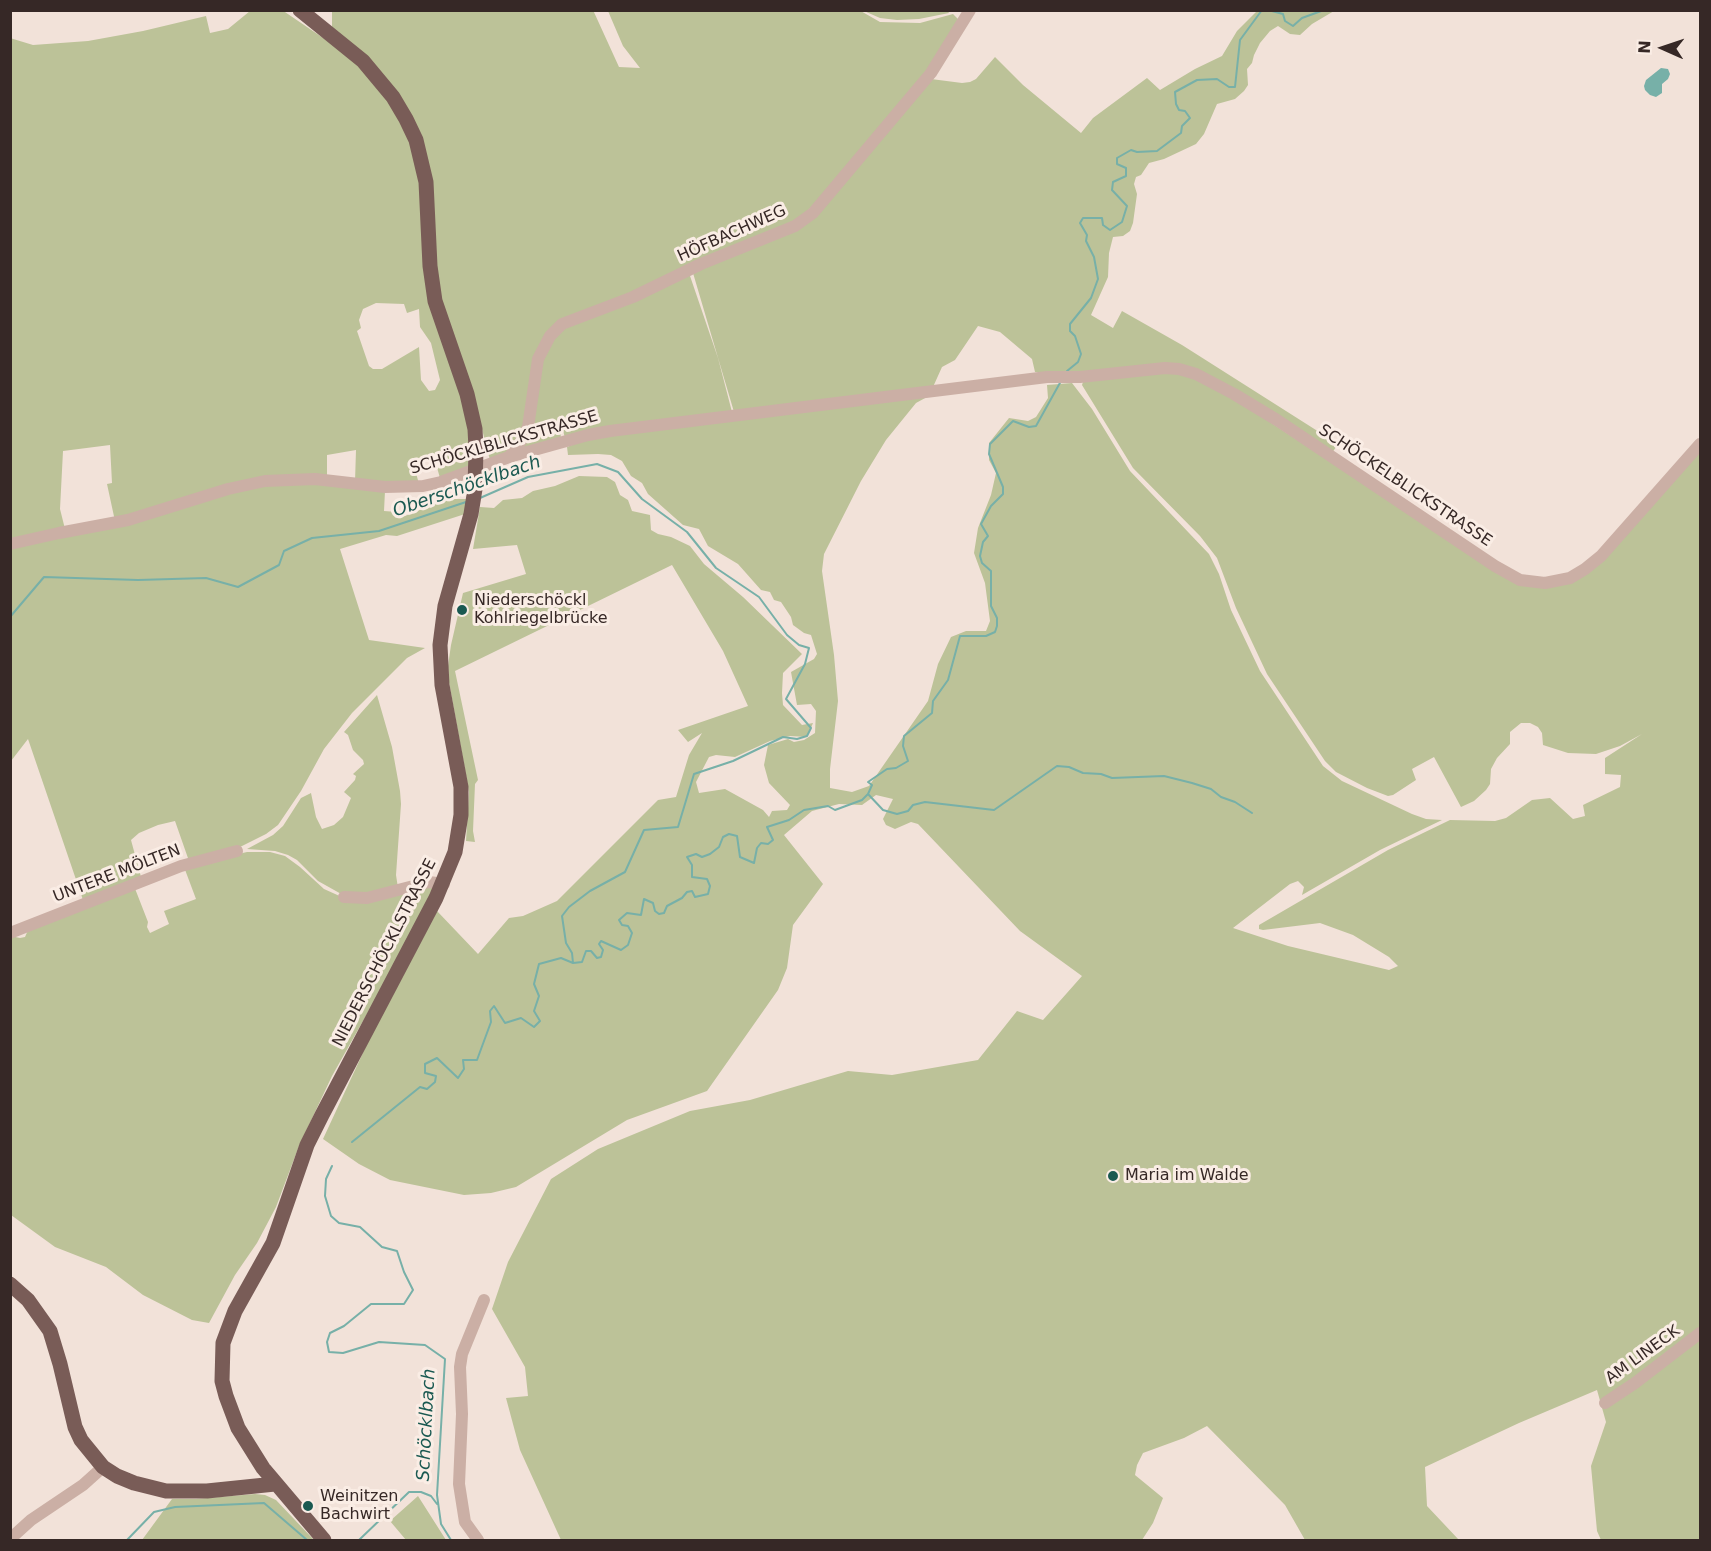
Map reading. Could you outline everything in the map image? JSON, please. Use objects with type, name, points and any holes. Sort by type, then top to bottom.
[{"type":"main road","name":"NIEDERSCHÖCKLSTRASSE","points":[[300,10],[363,61],[393,97],[416,140],[426,182],[430,266],[435,301],[468,394],[475,429],[476,468],[471,514],[445,606],[441,632],[442,685],[459,769],[462,801],[457,844],[444,884],[307,1145],[273,1243],[225,1332],[221,1370],[226,1396],[238,1428],[275,1484],[324,1540]]},
{"type":"main road","points":[[10,1284],[28,1300],[50,1331],[75,1427],[81,1440],[103,1467],[134,1483],[166,1491],[207,1491],[275,1484]]},
{"type":"main road","points":[[234,1487],[263,1468]]},
{"type":"street","name":"HÖFBACHWEG","points":[[509,457],[528,427],[538,359],[545,343],[562,324],[633,297],[701,264],[795,226],[813,213],[931,73],[970,10]]},
{"type":"street","name":"SCHÖCKELBLICKSTRASSE","points":[[1047,377],[1157,368],[1179,369],[1197,374],[1277,420],[1495,566],[1520,580],[1536,584],[1570,578],[1593,563],[1701,444]]},
{"type":"street","name":"SCHÖCKLBLICKSTRASSE","points":[[10,544],[128,520],[228,489],[264,482],[315,479],[385,487],[412,487],[441,482],[509,457],[610,431],[1047,377]]},
{"type":"street","name":"UNTERE MÖLTEN","points":[[10,933],[181,866],[237,851]]},
{"type":"street","points":[[344,897],[367,898],[429,882],[444,884]]},
{"type":"street","points":[[478,1540],[465,1522],[459,1484],[462,1414],[459,1367],[462,1353],[484,1300]]},
{"type":"street","name":"AM LINECK","points":[[1605,1402],[1642,1378],[1701,1333]]},
{"type":"street","points":[[10,1539],[31,1520],[76,1490],[103,1467]]},
{"type":"green space","points":[[282,10],[332,44],[332,11],[593,10],[619,67],[640,68],[623,46],[608,11],[859,10],[880,22],[920,23],[953,14],[960,21],[921,79],[831,189],[795,222],[689,273],[718,358],[732,412],[565,438],[559,415],[561,439],[490,460],[476,406],[470,428],[468,467],[440,478],[434,457],[413,462],[419,484],[355,482],[356,450],[327,455],[327,478],[288,477],[115,521],[107,484],[112,483],[110,445],[63,451],[60,509],[65,529],[11,541],[10,38],[33,45],[88,41],[206,16],[210,33],[228,29],[250,11]],"holes":[[[376,303],[404,304],[407,313],[419,309],[420,327],[431,343],[440,380],[435,390],[429,391],[421,380],[419,347],[382,369],[373,369],[369,366],[357,331],[361,328],[359,320],[363,309]]]},
{"type":"green space","points":[[947,10],[949,13],[919,19],[897,20],[880,18],[864,11]]},
{"type":"green space","points":[[1257,11],[1334,11],[1312,24],[1300,35],[1290,34],[1278,26],[1270,31],[1260,43],[1247,69],[1248,85],[1235,99],[1217,104],[1204,134],[1196,144],[1164,159],[1149,163],[1141,175],[1136,177],[1134,184],[1137,194],[1133,223],[1130,231],[1123,236],[1113,237],[1109,253],[1108,277],[1091,315],[1113,328],[1122,311],[1182,345],[1338,444],[1332,453],[1203,373],[1035,372],[1032,359],[1000,332],[978,326],[955,360],[942,367],[933,387],[734,412],[693,273],[800,228],[931,79],[970,82],[976,79],[995,57],[1023,85],[1081,133],[1093,118],[1147,78],[1160,90],[1222,56],[1237,31]]},
{"type":"green space","points":[[1141,373],[1185,374],[1232,397],[1504,576],[1571,581],[1700,450],[1700,1540],[1601,1540],[1597,1531],[1591,1466],[1606,1422],[1597,1390],[1425,1467],[1427,1506],[1459,1540],[1305,1540],[1285,1505],[1207,1426],[1184,1438],[1143,1453],[1135,1475],[1163,1498],[1153,1523],[1142,1540],[561,1540],[520,1450],[506,1398],[528,1396],[525,1367],[492,1309],[508,1262],[551,1179],[598,1149],[690,1111],[750,1100],[848,1071],[892,1075],[978,1060],[1017,1011],[1043,1020],[1082,976],[1020,931],[918,824],[911,822],[895,829],[886,825],[883,819],[893,799],[876,795],[862,805],[839,804],[812,811],[784,835],[823,884],[793,925],[787,968],[778,990],[707,1091],[627,1120],[516,1187],[491,1193],[464,1195],[390,1180],[359,1164],[323,1139],[368,1042],[437,911],[478,954],[509,918],[523,916],[557,901],[658,800],[676,797],[689,755],[702,733],[688,742],[678,730],[748,706],[723,651],[672,565],[455,671],[478,780],[475,784],[473,831],[475,842],[466,841],[469,792],[449,682],[448,666],[451,645],[463,593],[526,574],[517,545],[473,549],[480,507],[494,508],[503,500],[522,498],[533,491],[555,486],[579,476],[607,477],[615,482],[620,495],[628,500],[632,511],[650,515],[651,530],[690,546],[704,564],[743,597],[802,654],[783,673],[782,693],[783,705],[802,725],[813,723],[807,737],[790,736],[770,741],[735,757],[716,755],[709,757],[696,782],[699,793],[725,789],[763,810],[769,817],[772,811],[787,810],[790,805],[769,783],[764,765],[768,745],[788,739],[794,742],[804,740],[815,733],[816,711],[811,704],[797,705],[791,672],[814,659],[817,654],[811,635],[793,625],[791,617],[781,602],[774,600],[770,592],[761,590],[738,564],[708,546],[699,529],[683,525],[648,494],[642,483],[631,476],[622,461],[611,455],[568,455],[567,447],[586,439],[927,397],[916,403],[886,440],[861,481],[824,554],[822,571],[838,701],[830,788],[852,792],[869,786],[928,701],[938,664],[951,637],[966,631],[986,631],[990,621],[985,583],[974,553],[978,528],[991,495],[996,473],[989,460],[989,443],[1009,418],[1028,421],[1036,417],[1048,398],[1047,385],[1072,383],[1092,409],[1130,471],[1209,554],[1219,574],[1231,610],[1260,671],[1323,766],[1342,781],[1412,814],[1426,819],[1442,820],[1380,850],[1302,895],[1304,887],[1298,881],[1290,884],[1233,928],[1288,946],[1389,970],[1398,966],[1389,957],[1353,935],[1320,923],[1263,930],[1259,929],[1259,925],[1388,850],[1450,820],[1495,821],[1506,818],[1532,800],[1550,798],[1573,819],[1585,816],[1583,805],[1620,787],[1621,775],[1605,774],[1605,758],[1642,734],[1620,746],[1596,754],[1568,753],[1543,745],[1542,733],[1538,727],[1530,723],[1521,723],[1510,732],[1510,744],[1497,758],[1491,769],[1490,784],[1474,801],[1461,807],[1434,757],[1412,769],[1416,780],[1388,796],[1336,772],[1325,761],[1267,674],[1236,608],[1217,558],[1200,536],[1133,468],[1082,385],[1083,382]]},
{"type":"green space","points":[[315,483],[385,491],[384,511],[397,512],[405,516],[451,499],[466,499],[465,514],[397,536],[386,535],[340,549],[369,640],[425,648],[407,658],[352,713],[324,749],[301,791],[278,825],[266,834],[238,848],[189,861],[175,821],[158,825],[139,833],[131,840],[141,877],[83,900],[28,739],[11,761],[11,548],[265,485]]},
{"type":"green space","points":[[377,695],[392,747],[400,791],[396,875],[398,888],[390,891],[343,895],[318,881],[297,860],[288,855],[275,851],[247,849],[273,835],[283,826],[301,798],[311,793],[316,817],[322,829],[334,825],[343,817],[351,798],[344,792],[355,780],[356,776],[353,774],[364,764],[353,750],[348,735],[344,732]]},
{"type":"green space","points":[[247,852],[270,852],[285,856],[324,889],[344,898],[436,886],[332,1076],[299,1146],[276,1207],[209,1323],[192,1320],[143,1295],[106,1267],[55,1247],[11,1215],[11,936],[25,937],[29,928],[134,886],[150,933],[169,924],[164,911],[196,899],[184,867]]},
{"type":"green space","points":[[255,1494],[276,1500],[314,1540],[142,1540],[172,1499]]},
{"type":"green space","points":[[418,1496],[446,1540],[406,1540],[390,1521]]},
{"type":"water","points":[[1661,68],[1668,69],[1670,74],[1662,84],[1662,93],[1656,97],[1650,95],[1644,86],[1646,80]]},
{"type":"waterway","points":[[1067,371],[1078,362],[1081,354],[1075,336],[1070,331],[1070,324],[1091,298],[1098,279],[1094,257],[1086,241],[1087,235],[1080,223],[1083,218],[1102,218],[1103,225],[1110,230],[1122,222],[1127,206],[1112,190],[1113,182],[1126,176],[1126,168],[1117,164],[1117,158],[1131,150],[1157,151],[1181,133],[1182,126],[1190,118],[1185,111],[1179,110],[1175,92],[1197,80],[1217,79],[1229,87],[1235,87],[1240,40],[1262,10]]},
{"type":"waterway","points":[[1268,10],[1283,14],[1285,21],[1293,26],[1302,18],[1324,10]]},
{"type":"waterway","points":[[352,1142],[420,1087],[427,1089],[435,1082],[436,1076],[425,1073],[425,1064],[437,1058],[458,1078],[464,1069],[463,1060],[477,1060],[491,1022],[490,1011],[494,1006],[505,1023],[521,1018],[534,1027],[540,1021],[534,1011],[539,996],[534,984],[539,964],[561,958],[573,963],[582,962],[586,951],[591,951],[597,958],[601,957],[603,950],[599,944],[601,941],[621,950],[628,945],[632,933],[628,926],[622,925],[619,920],[627,913],[641,915],[644,899],[653,903],[655,911],[659,914],[664,913],[667,906],[682,898],[687,892],[692,891],[695,897],[708,894],[710,886],[707,879],[692,877],[692,865],[687,857],[696,854],[702,857],[710,854],[719,847],[723,837],[729,834],[737,836],[740,857],[754,863],[757,848],[761,843],[768,844],[773,840],[767,827],[789,820],[804,810],[828,806],[835,810],[862,800],[872,785],[868,782],[887,769],[896,768],[908,761],[903,746],[904,736],[932,713],[933,701],[948,680],[960,636],[986,636],[995,632],[997,626],[997,618],[991,606],[991,571],[982,563],[980,556],[983,542],[988,536],[981,524],[991,506],[1003,494],[1003,487],[989,454],[990,444],[1013,421],[1029,427],[1036,426],[1061,381]]},
{"type":"waterway","name":"Oberschöcklbach","points":[[480,498],[528,477],[597,464],[618,472],[642,499],[687,532],[716,568],[759,597],[787,635],[799,645],[809,648],[805,664],[786,699],[811,728],[807,736],[797,739],[783,737],[733,761],[694,774],[678,827],[644,830],[625,872],[590,891],[569,907],[562,916],[566,943],[572,953],[573,963]]},
{"type":"waterway","name":"Oberschöcklbach","points":[[10,617],[44,577],[138,580],[206,578],[238,587],[279,565],[284,551],[312,538],[379,531],[466,502]]},
{"type":"waterway","points":[[868,794],[883,810],[897,814],[908,811],[913,805],[925,802],[994,810],[1057,766],[1112,778],[1164,776],[1211,789],[1221,797],[1235,802],[1252,813]]},
{"type":"waterway","name":"Schöcklbach","points":[[332,1166],[326,1179],[325,1196],[331,1216],[339,1223],[360,1227],[382,1247],[397,1251],[413,1290],[404,1304],[371,1304],[344,1326],[330,1333],[327,1342],[329,1352],[343,1353],[379,1342],[425,1345],[445,1359],[437,1495],[441,1524],[451,1540]]},
{"type":"waterway","points":[[359,1540],[409,1492],[421,1492],[431,1496],[437,1504]]},
{"type":"waterway","points":[[127,1540],[154,1512],[175,1507],[264,1503],[307,1540]]},
{"type":"place","name":"Niederschöckl Kohlriegelbrücke","points":[[462,610]]},
{"type":"place","name":"Maria im Walde","points":[[1113,1176]]},
{"type":"place","name":"Weinitzen Bachwirt","points":[[308,1506]]}]
